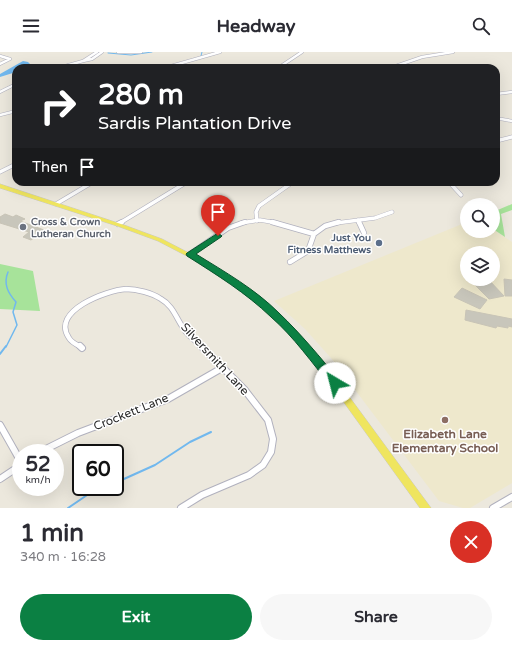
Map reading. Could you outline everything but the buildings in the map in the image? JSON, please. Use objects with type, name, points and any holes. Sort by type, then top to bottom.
[{"type":"main road","points":[[0,186],[118,224],[160,240],[190,254],[220,272],[250,293],[275,314],[298,338],[335,383],[426,508]]},
{"type":"street","points":[[83,61],[97,52]]},
{"type":"street","points":[[72,64],[92,59],[102,52]]},
{"type":"street","points":[[118,52],[141,52]]},
{"type":"street","points":[[178,64],[220,52]]},
{"type":"street","points":[[284,64],[302,52]]},
{"type":"street","points":[[402,64],[422,57],[453,52]]},
{"type":"street","points":[[0,56],[10,59],[0,64]]},
{"type":"street","points":[[0,92],[12,86]]},
{"type":"street","points":[[500,94],[512,92]]},
{"type":"street","points":[[506,93],[512,96]]},
{"type":"street","points":[[0,115],[12,112]]},
{"type":"street","points":[[501,119],[512,121]]},
{"type":"street","points":[[500,140],[512,137]]},
{"type":"street","points":[[0,172],[12,166]]},
{"type":"street","points":[[56,204],[86,186]]},
{"type":"street","points":[[118,224],[180,186]]},
{"type":"street","points":[[257,221],[256,212],[259,206],[287,186]]},
{"type":"street","points":[[454,186],[461,195]]},
{"type":"street","points":[[290,262],[308,251],[314,234],[331,223],[375,218],[392,212]]},
{"type":"street","points":[[358,220],[364,232]]},
{"type":"street","points":[[190,254],[228,228],[257,221],[280,223],[314,234]]},
{"type":"street","name":"Silversmith Lane","points":[[82,348],[73,342],[66,334],[66,324],[71,313],[84,303],[107,293],[122,290],[135,290],[154,295],[169,304],[186,332],[244,389],[268,420],[272,429],[273,439],[270,452],[263,465],[253,473],[202,495],[181,508]]},
{"type":"street","name":"Crockett Lane","points":[[55,444],[70,436],[159,403],[222,368]]},
{"type":"street","points":[[0,425],[12,446]]},
{"type":"street","points":[[0,479],[12,471]]},
{"type":"street","points":[[493,508],[512,497]]},
{"type":"shaded area","name":"Elizabeth Lane Elementary School","points":[[460,225],[460,238],[500,238],[500,234],[512,242],[512,483],[470,508],[463,508],[439,501],[331,358],[305,329],[274,301]]},
{"type":"green space","points":[[512,204],[512,210],[501,214],[505,237],[500,234],[500,209]]},
{"type":"green space","points":[[0,264],[33,271],[40,311],[0,309]]},
{"type":"water","points":[[23,61],[30,64],[18,64]]},
{"type":"water","points":[[12,67],[12,73],[0,77],[0,74]]},
{"type":"waterway","points":[[108,53],[131,55],[152,52]]},
{"type":"waterway","points":[[201,56],[202,52]]},
{"type":"waterway","points":[[6,347],[17,325],[13,312],[16,302],[9,292],[6,284],[8,272]]},
{"type":"waterway","points":[[0,354],[6,346]]},
{"type":"waterway","points":[[124,479],[155,465],[190,442],[211,432]]},
{"type":"waterway","points":[[68,508],[86,496]]},
{"type":"place","name":"Cross & Crown Lutheran Church","points":[[23,227]]},
{"type":"place","name":"Just You Fitness Matthews","points":[[379,243]]},
{"type":"place","name":"Elizabeth Lane Elementary School","points":[[445,420]]},
{"type":"route","points":[[218,236],[190,254],[234,281],[275,314],[320,363],[335,383]]}]
